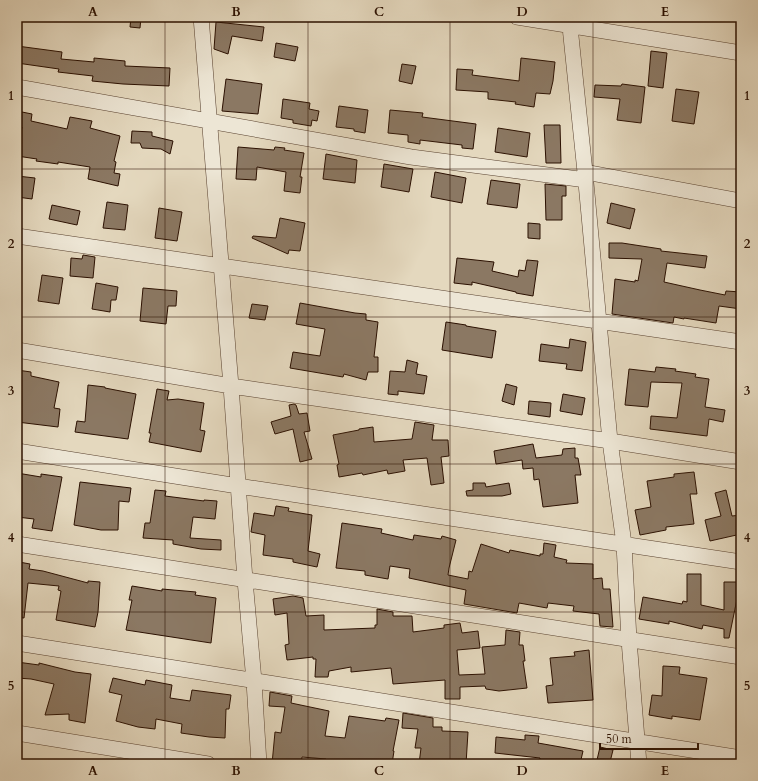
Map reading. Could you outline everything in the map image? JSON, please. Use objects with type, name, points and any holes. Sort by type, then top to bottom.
[{"type":"street","points":[[201,17],[254,681],[259,764]]},
{"type":"street","points":[[517,17],[569,21],[741,53]]},
{"type":"street","points":[[569,21],[586,176],[610,441],[624,544],[629,640],[636,742],[639,764]]},
{"type":"street","points":[[17,88],[412,157],[586,176],[741,201]]},
{"type":"street","points":[[17,236],[741,342]]},
{"type":"street","points":[[17,350],[231,386],[610,441],[741,462]]},
{"type":"street","points":[[17,451],[741,562]]},
{"type":"street","points":[[17,544],[741,657]]},
{"type":"street","points":[[17,643],[741,758]]},
{"type":"street","points":[[17,733],[208,764]]},
{"type":"building","points":[[131,17],[141,17],[140,28],[130,27]]},
{"type":"building","points":[[216,22],[264,27],[262,41],[232,36],[228,54],[214,49]]},
{"type":"building","points":[[276,43],[298,47],[295,61],[274,57]]},
{"type":"building","points":[[17,46],[62,52],[61,59],[94,62],[94,58],[125,61],[125,66],[170,68],[169,86],[92,81],[93,76],[58,72],[59,69],[17,63]]},
{"type":"building","points":[[651,51],[667,53],[663,88],[648,86]]},
{"type":"building","points":[[521,58],[555,62],[550,94],[536,93],[534,107],[515,104],[516,102],[488,99],[488,92],[456,90],[457,69],[473,70],[472,75],[519,81]]},
{"type":"building","points":[[402,64],[416,66],[412,84],[399,81]]},
{"type":"building","points":[[226,79],[262,84],[258,114],[222,111]]},
{"type":"building","points":[[622,84],[645,87],[641,123],[617,120],[620,99],[594,97],[595,85],[621,86]]},
{"type":"building","points":[[676,89],[699,92],[694,124],[672,121]]},
{"type":"building","points":[[283,99],[310,103],[309,109],[319,111],[317,121],[312,120],[311,126],[293,123],[293,120],[281,118]]},
{"type":"building","points":[[339,106],[368,110],[365,133],[354,131],[354,129],[336,127]]},
{"type":"building","points":[[390,110],[423,113],[422,117],[476,124],[473,149],[462,148],[462,145],[420,140],[420,144],[408,142],[408,135],[388,133]]},
{"type":"building","points":[[17,111],[32,114],[31,121],[67,129],[70,117],[92,121],[90,128],[120,136],[114,161],[116,162],[114,173],[120,174],[118,186],[88,179],[90,167],[58,162],[58,164],[36,161],[37,159],[17,156],[22,127],[17,126]]},
{"type":"building","points":[[544,125],[560,125],[561,163],[546,163]]},
{"type":"building","points":[[498,128],[530,133],[527,157],[495,152]]},
{"type":"building","points":[[132,131],[152,132],[152,136],[173,141],[170,154],[161,149],[142,148],[140,143],[131,143]]},
{"type":"building","points":[[238,147],[274,150],[275,147],[304,153],[300,177],[302,177],[300,193],[284,191],[286,172],[257,167],[256,180],[236,179]]},
{"type":"building","points":[[326,154],[357,160],[355,183],[323,179]]},
{"type":"building","points":[[384,164],[413,169],[409,192],[381,187]]},
{"type":"building","points":[[435,172],[466,178],[462,203],[431,197]]},
{"type":"building","points":[[17,176],[35,178],[32,199],[17,197]]},
{"type":"building","points":[[491,180],[520,184],[517,208],[487,204]]},
{"type":"building","points":[[545,184],[566,186],[566,196],[562,196],[562,220],[546,220]]},
{"type":"building","points":[[107,202],[128,205],[125,230],[103,228]]},
{"type":"building","points":[[611,203],[635,209],[630,229],[607,223]]},
{"type":"building","points":[[52,205],[80,211],[77,225],[49,219]]},
{"type":"building","points":[[159,208],[182,212],[177,241],[155,238]]},
{"type":"building","points":[[280,218],[305,223],[300,251],[289,250],[288,254],[252,238],[253,236],[276,238]]},
{"type":"building","points":[[528,223],[540,224],[540,239],[528,238]]},
{"type":"building","points":[[609,243],[622,243],[661,249],[661,251],[707,256],[705,268],[667,263],[664,282],[725,295],[726,291],[741,292],[741,309],[719,306],[716,323],[674,317],[673,323],[612,314],[615,279],[635,282],[635,280],[638,281],[642,259],[609,258]]},
{"type":"building","points":[[83,255],[95,257],[93,278],[70,276],[71,258],[82,259]]},
{"type":"building","points":[[457,258],[494,262],[492,271],[518,277],[519,270],[525,271],[527,260],[538,261],[533,296],[472,282],[472,285],[454,283]]},
{"type":"building","points":[[42,275],[63,278],[59,304],[38,301]]},
{"type":"building","points":[[96,283],[118,287],[116,300],[111,300],[110,312],[92,309]]},
{"type":"building","points":[[143,288],[177,291],[176,306],[168,306],[166,324],[140,321]]},
{"type":"building","points":[[300,303],[366,314],[366,320],[378,322],[374,357],[378,357],[378,372],[368,372],[366,380],[344,374],[343,377],[290,368],[293,352],[320,356],[325,329],[296,324]]},
{"type":"building","points":[[252,304],[268,306],[265,320],[249,318]]},
{"type":"building","points":[[446,322],[496,331],[492,358],[442,350]]},
{"type":"building","points":[[570,339],[586,342],[582,371],[566,369],[567,364],[539,361],[541,344],[569,348]]},
{"type":"building","points":[[407,360],[418,363],[416,374],[427,376],[424,394],[398,391],[398,395],[388,394],[390,371],[405,372]]},
{"type":"building","points":[[656,367],[676,369],[675,371],[696,374],[695,377],[709,379],[705,407],[725,410],[723,422],[709,419],[707,436],[650,429],[651,416],[677,418],[682,383],[651,382],[648,407],[625,405],[629,369],[655,372]]},
{"type":"building","points":[[17,370],[31,372],[31,376],[59,382],[54,408],[60,409],[58,427],[17,422]]},
{"type":"building","points":[[506,384],[517,387],[514,405],[502,401]]},
{"type":"building","points":[[88,385],[136,394],[128,439],[75,432],[77,421],[85,422]]},
{"type":"building","points":[[157,389],[169,391],[167,400],[178,399],[204,403],[200,430],[205,431],[201,452],[149,442],[151,433],[149,433]]},
{"type":"building","points":[[563,394],[585,398],[582,415],[560,411]]},
{"type":"building","points":[[529,401],[551,403],[550,417],[528,414]]},
{"type":"building","points":[[289,405],[296,405],[299,414],[307,413],[310,431],[304,432],[312,459],[300,462],[293,429],[275,434],[271,422],[291,416]]},
{"type":"building","points":[[415,422],[434,425],[432,440],[448,440],[449,456],[441,457],[444,483],[431,485],[427,458],[403,460],[405,471],[388,474],[387,470],[363,475],[362,473],[339,477],[337,465],[339,464],[333,435],[373,427],[374,442],[412,439]]},
{"type":"building","points":[[533,444],[536,458],[562,455],[563,449],[575,448],[575,458],[578,458],[581,475],[575,475],[578,503],[543,507],[539,479],[534,480],[533,468],[523,469],[522,460],[496,464],[494,451]]},
{"type":"building","points":[[694,472],[697,494],[690,494],[694,524],[666,527],[666,530],[640,535],[635,510],[651,507],[647,481],[674,477],[674,474]]},
{"type":"building","points":[[17,473],[41,477],[41,474],[62,477],[52,531],[32,528],[34,519],[17,517]]},
{"type":"building","points":[[80,482],[131,488],[129,502],[119,501],[118,530],[101,530],[74,525]]},
{"type":"building","points":[[473,483],[485,483],[486,487],[509,483],[511,494],[502,496],[467,496],[466,491],[473,490]]},
{"type":"building","points":[[155,490],[166,491],[165,496],[204,501],[217,501],[215,519],[193,517],[190,538],[221,540],[221,550],[201,549],[173,544],[173,540],[143,538],[145,523],[150,523]]},
{"type":"building","points":[[726,490],[732,516],[741,515],[741,534],[710,541],[705,520],[721,516],[715,493]]},
{"type":"building","points":[[276,506],[289,508],[288,511],[312,515],[308,551],[320,554],[317,567],[293,562],[293,559],[263,555],[265,535],[251,532],[254,513],[274,516]]},
{"type":"building","points":[[342,523],[382,529],[381,533],[413,540],[414,535],[441,539],[442,536],[456,540],[448,575],[468,579],[469,571],[472,572],[481,544],[509,553],[510,550],[540,556],[540,554],[543,554],[544,543],[556,545],[554,557],[567,560],[566,563],[593,564],[593,579],[602,578],[603,589],[610,589],[613,627],[600,626],[599,614],[573,611],[574,606],[548,603],[547,608],[519,603],[517,613],[464,604],[466,590],[409,578],[410,569],[390,566],[388,579],[365,575],[365,571],[336,568]]},
{"type":"building","points":[[19,562],[30,564],[29,569],[43,571],[88,583],[88,581],[100,582],[98,612],[95,627],[56,620],[61,591],[58,590],[59,586],[28,583],[24,618],[17,617],[17,574]]},
{"type":"building","points":[[687,574],[701,574],[701,605],[724,610],[724,582],[739,582],[739,599],[737,599],[729,638],[724,638],[724,629],[703,625],[702,629],[669,621],[669,624],[639,619],[643,597],[682,604],[683,601],[687,602]]},
{"type":"building","points":[[132,586],[162,591],[162,589],[196,592],[195,595],[216,598],[211,643],[126,630],[132,600],[129,600]]},
{"type":"building","points":[[293,596],[303,598],[306,616],[324,615],[324,630],[375,628],[375,625],[377,625],[377,609],[393,612],[393,616],[412,616],[413,632],[444,628],[444,625],[460,623],[462,633],[478,631],[480,648],[457,650],[459,675],[485,674],[482,647],[505,645],[506,630],[520,632],[519,645],[523,645],[525,661],[523,661],[527,688],[499,691],[486,689],[485,686],[460,687],[460,699],[445,699],[445,680],[393,684],[391,668],[351,672],[351,667],[329,671],[328,677],[315,677],[316,659],[313,659],[313,657],[287,660],[285,645],[289,644],[287,613],[275,615],[273,599]]},
{"type":"building","points":[[589,650],[593,700],[548,703],[546,686],[553,685],[550,658],[575,656],[574,652]]},
{"type":"building","points":[[17,662],[39,665],[39,663],[75,672],[91,674],[85,723],[69,720],[69,714],[45,715],[54,684],[31,679],[17,678]]},
{"type":"building","points":[[663,666],[680,667],[679,674],[707,678],[700,720],[672,716],[672,719],[649,715],[652,695],[662,696]]},
{"type":"building","points":[[113,678],[145,685],[146,680],[172,685],[170,698],[190,701],[192,690],[231,695],[229,709],[226,709],[225,738],[181,733],[182,724],[156,719],[155,729],[138,727],[116,721],[122,695],[109,692]]},
{"type":"building","points":[[270,692],[292,696],[291,703],[329,711],[325,736],[345,738],[349,716],[385,721],[386,718],[399,720],[392,764],[380,764],[366,761],[364,764],[337,760],[337,764],[326,764],[326,759],[302,757],[301,764],[272,764],[275,732],[281,733],[285,707],[269,706]]},
{"type":"building","points":[[403,713],[433,718],[433,727],[442,727],[442,731],[468,732],[466,764],[419,764],[421,748],[415,748],[418,729],[402,728]]},
{"type":"building","points":[[525,735],[539,736],[538,743],[583,751],[580,764],[571,764],[553,760],[552,764],[539,764],[540,758],[495,753],[496,737],[525,740]]},
{"type":"building","points":[[600,747],[613,750],[610,762],[597,760]]}]
